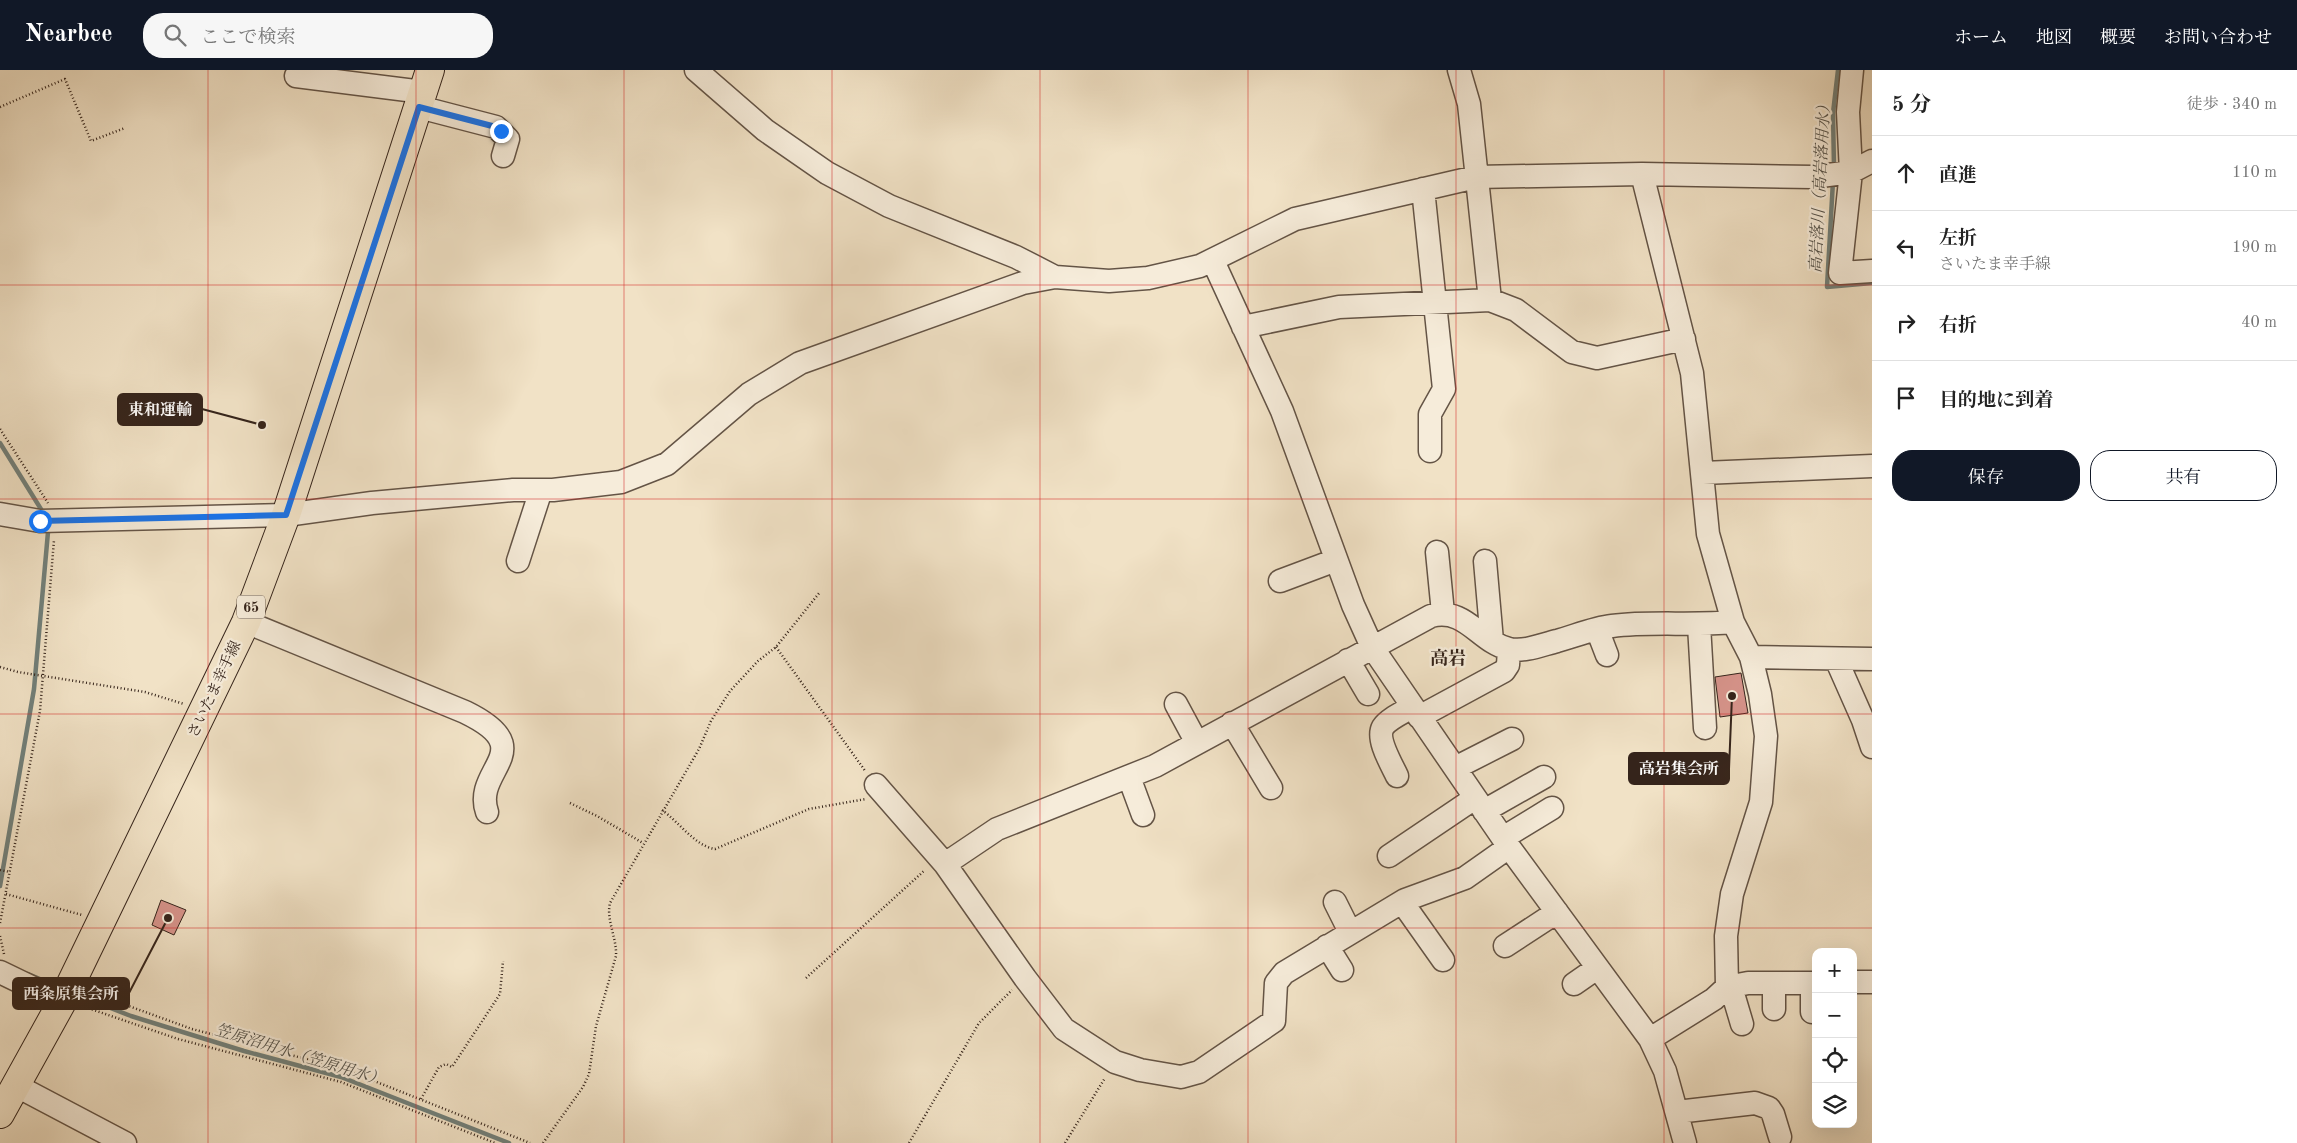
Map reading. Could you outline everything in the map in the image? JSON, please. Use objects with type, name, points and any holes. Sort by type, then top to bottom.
[{"type":"main road","name":"さいたま幸手線","points":[[0,1114],[15,1085],[71,997],[101,922],[246,622],[286,515],[424,90]]},
{"type":"street","points":[[696,70],[765,130],[828,173],[889,206],[1016,257],[1055,277]]},
{"type":"street","points":[[1459,70],[1469,104],[1490,300]]},
{"type":"street","points":[[1852,70],[1848,112],[1851,172],[1840,273],[1872,270]]},
{"type":"street","points":[[296,76],[424,90],[496,127],[508,139],[503,156]]},
{"type":"street","points":[[0,514],[40,521],[286,515],[372,503],[621,482],[667,464],[749,394],[800,363],[1023,283],[1055,277],[1108,281],[1148,278],[1200,266],[1295,219],[1476,177],[1642,174],[1813,177],[1851,172],[1872,162]]},
{"type":"street","points":[[1642,174],[1692,373],[1708,534],[1733,622],[1751,657],[1760,694],[1766,736],[1761,802],[1732,894],[1726,936],[1727,987],[1734,997],[1742,1024]]},
{"type":"street","points":[[1423,189],[1444,390],[1430,414],[1430,450]]},
{"type":"street","points":[[1213,261],[1282,411],[1336,560],[1372,647],[1506,842],[1650,1039],[1665,1070],[1680,1126]]},
{"type":"street","points":[[1243,327],[1339,307],[1490,300],[1516,310],[1572,352],[1597,358],[1684,339]]},
{"type":"street","points":[[1703,473],[1872,466]]},
{"type":"street","points":[[518,560],[541,490]]},
{"type":"street","points":[[1437,552],[1443,613]]},
{"type":"street","points":[[1280,581],[1336,560]]},
{"type":"street","points":[[1397,776],[1383,746],[1381,733],[1384,726],[1504,671],[1508,665],[1500,645],[1485,560]]},
{"type":"street","points":[[942,861],[997,829],[1129,778],[1155,766],[1431,616],[1443,613],[1464,620],[1500,645],[1528,649],[1610,626],[1649,623],[1699,625],[1733,622]]},
{"type":"street","points":[[246,622],[465,712],[491,727],[499,734],[502,747],[499,763],[485,794],[487,812]]},
{"type":"street","points":[[1699,625],[1704,728]]},
{"type":"street","points":[[1597,630],[1607,655]]},
{"type":"street","points":[[1751,657],[1872,659]]},
{"type":"street","points":[[1836,659],[1863,720],[1872,747]]},
{"type":"street","points":[[1348,660],[1368,694]]},
{"type":"street","points":[[1176,704],[1197,743]]},
{"type":"street","points":[[1232,723],[1271,788]]},
{"type":"street","points":[[1455,768],[1512,739]]},
{"type":"street","points":[[1389,856],[1480,805],[1544,777]]},
{"type":"street","points":[[1129,778],[1143,815]]},
{"type":"street","points":[[880,790],[942,861],[1025,978],[1064,1029],[1115,1062],[1140,1070],[1181,1077],[1199,1072],[1274,1021],[1276,983],[1284,972],[1402,902],[1465,878],[1506,842],[1552,808]]},
{"type":"street","points":[[1335,902],[1350,932]]},
{"type":"street","points":[[1402,902],[1443,960]]},
{"type":"street","points":[[1504,946],[1557,912]]},
{"type":"street","points":[[1327,946],[1342,970]]},
{"type":"street","points":[[2,964],[71,997]]},
{"type":"street","points":[[1574,984],[1597,968]]},
{"type":"street","points":[[1857,982],[1872,982]]},
{"type":"street","points":[[1650,1039],[1714,999],[1727,987],[1748,983],[1812,983]]},
{"type":"street","points":[[1774,983],[1774,1009]]},
{"type":"street","points":[[15,1085],[125,1143]]},
{"type":"street","points":[[1667,1143],[1680,1126],[1755,1102],[1769,1108],[1773,1114],[1780,1137]]},
{"type":"path","points":[[0,107],[65,78],[91,141],[125,128]]},
{"type":"path","points":[[0,429],[49,504],[55,520],[40,711],[0,923]]},
{"type":"path","points":[[543,1143],[583,1087],[589,1074],[596,1026],[616,956],[609,913],[610,903],[642,843],[698,749],[711,721],[730,691],[758,661],[776,647],[820,592]]},
{"type":"path","points":[[662,810],[674,818],[703,846],[715,849],[809,810],[854,802],[880,790],[814,703],[776,647]]},
{"type":"path","points":[[0,667],[145,692],[204,712]]},
{"type":"path","points":[[570,803],[642,843]]},
{"type":"path","points":[[806,978],[942,861]]},
{"type":"path","points":[[0,870],[10,872]]},
{"type":"path","points":[[6,894],[101,922]]},
{"type":"path","points":[[0,936],[2,964]]},
{"type":"path","points":[[421,1099],[440,1067],[446,1064],[452,1066],[500,994],[503,961]]},
{"type":"path","points":[[909,1143],[979,1023],[1025,978]]},
{"type":"path","points":[[71,997],[344,1069],[530,1143]]},
{"type":"path","points":[[71,997],[120,1020],[178,1039],[342,1082],[495,1143]]},
{"type":"path","points":[[1065,1143],[1115,1062]]},
{"type":"building","points":[[1741,673],[1748,713],[1720,717],[1715,677]]},
{"type":"building","points":[[161,900],[186,910],[174,935],[152,925]]},
{"type":"waterway","name":"高岩落川（高岩落用水）","points":[[1834,168],[1833,113],[1838,70]]},
{"type":"waterway","name":"高岩落川（高岩落用水）","points":[[1833,181],[1827,287],[1872,283]]},
{"type":"waterway","points":[[0,443],[44,514]]},
{"type":"waterway","points":[[0,886],[34,689],[47,526]]},
{"type":"waterway","name":"笠原沼用水（笠原用水）","points":[[28,974],[54,985]]},
{"type":"waterway","name":"笠原沼用水（笠原用水）","points":[[80,996],[131,1016],[244,1051],[341,1077],[509,1143]]},
{"type":"place","name":"東和運輸","points":[[262,425]]},
{"type":"place","name":"高岩集会所","points":[[1732,696]]},
{"type":"place","name":"西粂原集会所","points":[[168,918]]},
{"type":"district","name":"高岩","points":[[1448,658]]},
{"type":"route","points":[[40,521],[286,515],[419,107],[496,127],[501,131]]}]
